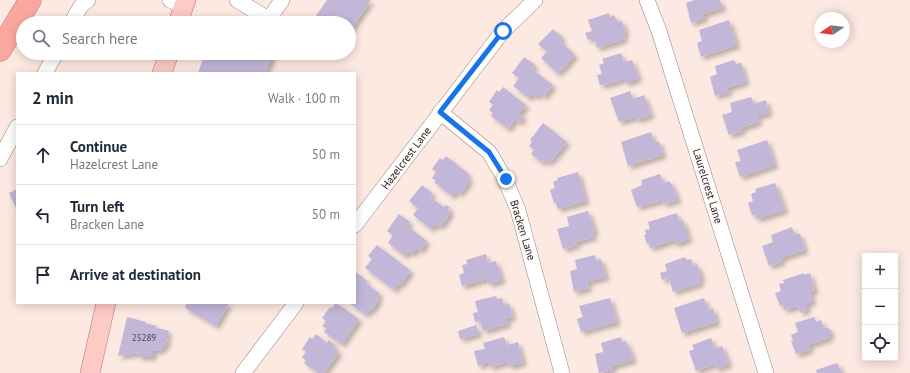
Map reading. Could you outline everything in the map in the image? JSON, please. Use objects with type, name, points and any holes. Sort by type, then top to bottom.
[{"type":"highway","points":[[20,16],[30,0]]},
{"type":"highway","points":[[0,50],[16,23]]},
{"type":"main road","points":[[162,72],[167,60]]},
{"type":"main road","points":[[93,372],[106,304]]},
{"type":"street","points":[[75,16],[81,6],[88,0]]},
{"type":"street","points":[[237,0],[264,16]]},
{"type":"street","points":[[274,16],[282,0]]},
{"type":"street","name":"Hazelcrest Lane","points":[[356,224],[503,31],[535,0]]},
{"type":"street","name":"Laurelcrest Lane","points":[[647,0],[668,60],[766,373]]},
{"type":"street","points":[[46,72],[52,60]]},
{"type":"street","name":"Bracken Lane","points":[[440,112],[489,152],[506,179],[518,210],[562,373]]},
{"type":"street","points":[[0,159],[16,128]]},
{"type":"street","points":[[243,373],[295,304]]},
{"type":"building","points":[[327,0],[371,0],[356,22],[356,16],[316,16]]},
{"type":"building","points":[[694,0],[720,0],[723,8],[703,14],[705,18],[691,23],[686,3]]},
{"type":"building","points":[[609,13],[610,17],[614,15],[618,22],[622,21],[626,33],[623,34],[625,39],[597,48],[594,38],[588,40],[585,33],[592,31],[588,20]]},
{"type":"building","points":[[729,20],[737,45],[701,57],[697,43],[702,41],[699,30]]},
{"type":"building","points":[[553,29],[563,38],[560,41],[575,55],[558,74],[541,58],[547,52],[538,44]]},
{"type":"building","points":[[621,53],[624,62],[632,60],[639,78],[626,83],[624,79],[605,85],[600,85],[597,75],[602,74],[599,65],[604,63],[602,59]]},
{"type":"building","points":[[524,57],[535,65],[532,69],[553,85],[544,97],[539,93],[536,97],[532,94],[529,98],[513,86],[519,78],[512,73]]},
{"type":"building","points":[[203,60],[271,60],[265,72],[198,72]]},
{"type":"building","points":[[734,60],[736,64],[741,63],[746,82],[727,88],[729,92],[715,96],[710,77],[717,74],[715,66]]},
{"type":"building","points":[[503,87],[526,105],[519,114],[524,117],[519,123],[515,119],[508,129],[491,116],[493,113],[489,110],[493,105],[489,102],[497,90],[499,92]]},
{"type":"building","points":[[630,91],[633,99],[644,95],[651,115],[637,120],[636,117],[619,122],[610,98]]},
{"type":"building","points":[[751,97],[754,104],[766,100],[769,113],[757,116],[759,122],[741,128],[742,131],[729,135],[722,115],[732,112],[730,103]]},
{"type":"building","points":[[543,123],[567,142],[548,163],[544,160],[542,163],[531,154],[534,150],[529,146],[532,142],[530,140]]},
{"type":"building","points":[[651,132],[654,143],[659,141],[663,155],[628,166],[621,142]]},
{"type":"building","points":[[767,140],[775,165],[740,177],[735,162],[741,161],[737,150]]},
{"type":"building","points":[[446,156],[469,174],[466,178],[470,180],[460,194],[456,191],[452,196],[435,183],[436,181],[432,178],[436,172],[432,169],[440,158],[443,160]]},
{"type":"building","points":[[578,172],[586,201],[558,209],[556,203],[554,203],[550,190],[555,188],[553,182],[558,180],[557,178]]},
{"type":"building","points":[[660,174],[663,183],[670,181],[678,200],[664,204],[663,200],[637,207],[631,190],[642,185],[641,180]]},
{"type":"building","points":[[775,183],[785,210],[757,219],[755,215],[752,215],[748,203],[753,201],[751,194],[756,192],[755,189]]},
{"type":"building","points":[[422,185],[433,194],[430,197],[444,207],[446,205],[450,207],[448,210],[451,212],[442,225],[437,226],[435,224],[431,229],[413,215],[418,208],[409,201]]},
{"type":"building","points":[[16,190],[16,208],[9,193]]},
{"type":"building","points":[[588,211],[595,231],[592,232],[594,237],[576,242],[577,245],[563,249],[557,229],[569,226],[567,217]]},
{"type":"building","points":[[677,213],[679,221],[683,220],[689,239],[675,244],[674,240],[650,248],[644,235],[646,235],[645,230],[650,229],[648,222]]},
{"type":"building","points":[[399,214],[410,222],[407,226],[427,241],[420,251],[417,248],[412,254],[408,251],[405,256],[388,243],[393,235],[387,231]]},
{"type":"building","points":[[792,227],[794,234],[800,234],[805,250],[781,258],[782,262],[769,266],[762,246],[773,242],[771,235]]},
{"type":"building","points":[[377,245],[411,271],[394,290],[365,268],[372,259],[368,256]]},
{"type":"building","points":[[486,254],[488,263],[496,261],[502,280],[489,284],[487,279],[462,286],[459,275],[464,273],[462,265],[467,264],[466,260]]},
{"type":"building","points":[[595,255],[596,261],[601,259],[606,277],[587,282],[589,288],[574,292],[570,271],[577,269],[575,260]]},
{"type":"building","points":[[685,257],[686,260],[691,259],[693,265],[697,264],[702,277],[699,278],[701,283],[673,292],[669,278],[662,280],[660,273],[667,271],[665,264]]},
{"type":"building","points":[[356,272],[367,281],[366,283],[380,294],[377,299],[379,300],[366,315],[350,304],[356,304]]},
{"type":"building","points":[[804,273],[804,275],[810,273],[815,291],[810,292],[813,301],[806,304],[807,310],[800,312],[798,306],[784,310],[783,305],[780,306],[775,293],[781,291],[779,284],[784,283],[783,280]]},
{"type":"building","points":[[496,296],[497,299],[502,298],[504,305],[509,303],[513,317],[506,318],[508,324],[483,331],[480,321],[475,322],[473,313],[478,312],[475,301]]},
{"type":"building","points":[[610,298],[617,322],[581,332],[577,319],[583,317],[579,306]]},
{"type":"building","points":[[704,298],[708,310],[713,308],[717,322],[682,333],[674,308]]},
{"type":"building","points":[[187,304],[228,304],[216,326],[185,308]]},
{"type":"building","points":[[335,304],[337,304],[359,319],[342,344],[324,332],[326,328],[322,326],[326,321],[322,318],[330,307],[332,308]]},
{"type":"building","points":[[127,317],[157,326],[156,328],[167,330],[169,332],[168,336],[166,335],[165,338],[168,338],[166,346],[164,345],[162,350],[153,351],[153,357],[139,357],[139,353],[118,356]]},
{"type":"building","points":[[814,317],[816,322],[821,320],[824,328],[826,327],[831,330],[829,338],[808,345],[810,350],[796,354],[791,341],[793,341],[791,335],[798,332],[795,323]]},
{"type":"building","points":[[476,325],[479,334],[460,339],[458,331]]},
{"type":"building","points":[[316,334],[327,343],[329,340],[335,345],[333,347],[339,352],[324,373],[318,373],[304,363],[306,361],[302,357],[306,352],[302,349],[310,337],[312,339]]},
{"type":"building","points":[[504,337],[507,345],[518,342],[523,363],[509,366],[508,362],[490,367],[489,362],[478,366],[474,351],[485,349],[483,343]]},
{"type":"building","points":[[621,337],[622,342],[626,341],[633,360],[612,366],[613,370],[599,373],[595,354],[603,352],[601,343]]},
{"type":"building","points":[[711,338],[715,348],[722,346],[729,364],[716,369],[715,364],[696,371],[689,351],[694,349],[692,345]]},
{"type":"building","points":[[837,363],[842,373],[817,373],[816,370]]},
{"type":"route","points":[[503,31],[440,112],[489,152],[506,179]]}]
